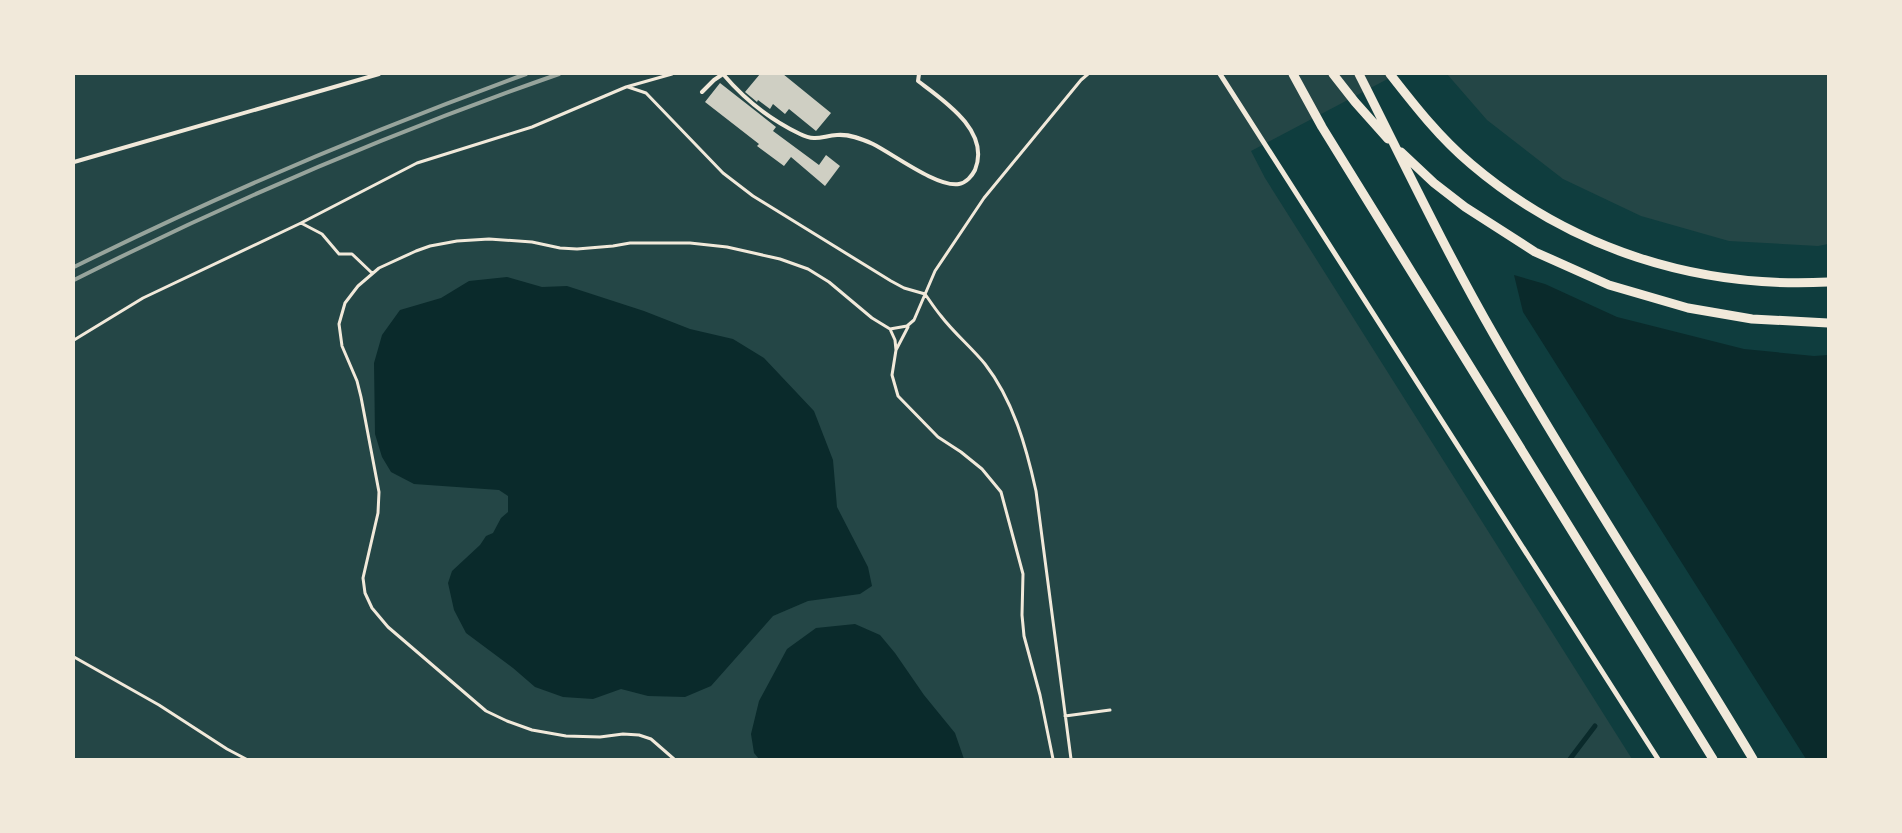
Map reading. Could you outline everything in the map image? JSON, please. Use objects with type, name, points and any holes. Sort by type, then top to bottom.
[{"type":"street","points":[[1220,74],[1658,759]]},
{"type":"street","points":[[1293,74],[1322,127],[1713,759]]},
{"type":"street","points":[[1333,74],[1396,148],[1434,183],[1465,207],[1535,252],[1609,285],[1688,308],[1752,318],[1828,323]]},
{"type":"street","points":[[1359,74],[1448,252],[1493,334],[1753,759]]},
{"type":"street","points":[[1390,74],[1421,114],[1470,164],[1529,207],[1594,242],[1662,266],[1731,279],[1807,283],[1828,282]]},
{"type":"lane","points":[[74,162],[379,74]]},
{"type":"lane","points":[[702,92],[723,74],[741,94],[779,123],[802,135],[818,139],[836,134],[856,137],[874,144],[945,183],[958,184],[967,180],[973,174],[978,164],[977,144],[969,128],[958,113],[918,81],[919,74]]},
{"type":"path","points":[[74,340],[143,298],[301,224],[417,163],[532,127],[626,87],[672,74]]},
{"type":"path","points":[[1053,759],[1040,695],[1024,636],[1022,615],[1023,574],[1001,492],[982,469],[938,437],[898,396],[892,375],[896,350],[905,332],[914,320],[935,271],[984,198],[1088,74]]},
{"type":"path","points":[[626,87],[646,93],[723,173],[753,196],[891,281],[904,288],[925,294],[941,316],[985,364],[1014,416],[1027,450],[1036,491],[1071,759]]},
{"type":"path","points":[[301,224],[322,234],[339,254],[352,254],[372,273]]},
{"type":"path","points":[[674,759],[652,739],[639,735],[566,736],[532,730],[507,722],[486,711],[388,627],[372,608],[365,593],[363,578],[378,513],[379,492],[359,389],[342,346],[339,324],[345,302],[372,273],[416,251],[430,246],[457,241],[489,239],[532,242],[560,248],[578,249],[630,243],[690,243],[727,247],[780,259],[808,269],[830,282],[872,318],[890,329],[895,340],[896,350]]},
{"type":"path","points":[[890,329],[907,326],[914,320]]},
{"type":"path","points":[[74,657],[159,705],[227,749],[246,759]]},
{"type":"path","points":[[1065,716],[1110,710]]},
{"type":"shaded area","points":[[74,74],[1397,74],[1251,151],[1265,178],[1632,759],[74,759]]},
{"type":"shaded area","points":[[1447,74],[1828,74],[1828,244],[1818,246],[1729,241],[1641,216],[1563,179],[1487,120]]},
{"type":"shaded area","points":[[1514,275],[1545,284],[1617,317],[1744,349],[1814,356],[1828,355],[1828,759],[1806,759],[1523,312]]},
{"type":"shaded area","points":[[507,277],[542,287],[567,286],[644,311],[690,329],[733,339],[764,358],[814,411],[833,460],[837,507],[868,567],[872,586],[860,594],[808,601],[773,616],[711,686],[685,697],[648,696],[621,689],[593,699],[563,697],[535,687],[466,633],[454,610],[448,583],[452,571],[480,545],[486,536],[493,533],[501,518],[508,512],[508,496],[499,490],[414,484],[391,472],[382,457],[375,434],[374,363],[382,335],[400,310],[441,298],[469,281]]},
{"type":"shaded area","points":[[855,624],[880,635],[895,653],[924,695],[955,733],[964,759],[759,759],[754,753],[751,734],[759,701],[787,649],[816,628]]},
{"type":"building","points":[[760,74],[783,74],[831,113],[816,131],[789,109],[785,114],[773,104],[770,109],[758,100],[757,102],[745,92]]},
{"type":"building","points":[[720,83],[776,127],[773,131],[819,165],[826,155],[840,166],[825,186],[791,157],[784,166],[705,102]]},
{"type":"waterway","points":[[1570,759],[1595,726]]},
{"type":"railway","points":[[74,267],[185,214],[297,164],[468,95],[526,74]]},
{"type":"railway","points":[[74,280],[253,195],[313,169],[497,96],[559,74]]}]
